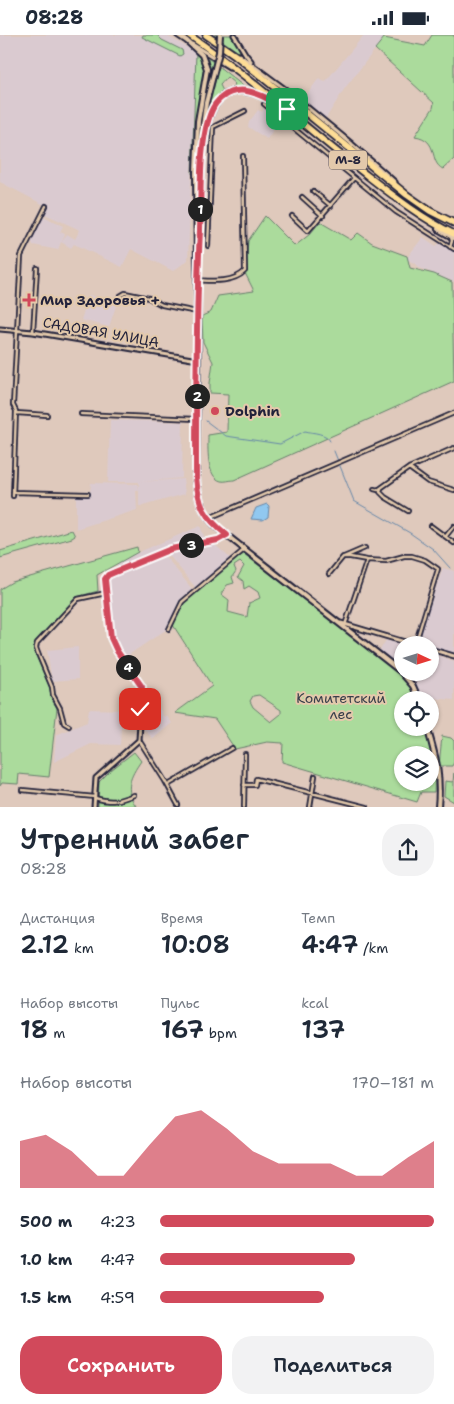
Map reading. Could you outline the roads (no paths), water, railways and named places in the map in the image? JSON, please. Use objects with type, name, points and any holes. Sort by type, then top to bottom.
[{"type":"highway","name":"М-8","points":[[206,35],[407,195],[430,211],[454,223]]},
{"type":"highway","name":"М-8","points":[[188,38],[247,78],[349,162],[418,214],[453,236]]},
{"type":"main road","points":[[178,35],[188,38],[202,55],[207,69],[200,108],[196,199],[198,255],[197,491],[201,505],[208,518],[227,535],[408,678],[414,691]]},
{"type":"main road","points":[[198,255],[203,118],[220,52],[220,35]]},
{"type":"main road","points":[[201,167],[208,121],[215,104],[222,97],[233,91],[247,91],[267,98],[287,109]]},
{"type":"main road","points":[[430,211],[454,219]]},
{"type":"main road","points":[[429,736],[440,781],[438,807]]},
{"type":"street","points":[[234,35],[246,55],[258,68]]},
{"type":"street","points":[[218,43],[258,68],[359,150],[407,195]]},
{"type":"street","points":[[264,104],[396,212],[454,249]]},
{"type":"street","points":[[208,245],[213,127],[245,111]]},
{"type":"street","points":[[198,280],[219,281],[230,279],[245,271],[243,156]]},
{"type":"street","points":[[292,215],[308,231],[354,178]]},
{"type":"street","points":[[314,191],[331,206]]},
{"type":"street","points":[[302,197],[323,216]]},
{"type":"street","points":[[13,496],[16,413],[13,405],[22,256],[46,206]]},
{"type":"street","points":[[200,231],[209,231]]},
{"type":"street","points":[[450,247],[453,236]]},
{"type":"street","points":[[450,247],[454,243]]},
{"type":"street","points":[[33,332],[38,268]]},
{"type":"street","points":[[120,296],[126,293],[149,298],[162,305],[198,311]]},
{"type":"street","name":"САДОВАЯ УЛИЦА","points":[[0,329],[33,332],[198,360]]},
{"type":"street","points":[[16,413],[47,415]]},
{"type":"street","points":[[208,518],[454,413]]},
{"type":"street","points":[[81,414],[196,419]]},
{"type":"street","points":[[374,489],[378,490],[409,468],[454,448]]},
{"type":"street","points":[[409,468],[428,482],[454,490]]},
{"type":"street","points":[[382,487],[380,491],[385,497],[408,511]]},
{"type":"street","points":[[13,492],[88,494]]},
{"type":"street","points":[[431,526],[454,543]]},
{"type":"street","points":[[446,536],[454,526]]},
{"type":"street","points":[[178,805],[168,785],[138,740],[142,687],[113,644],[104,580],[108,575],[171,549],[218,540],[227,535]]},
{"type":"street","points":[[329,574],[343,557],[365,548]]},
{"type":"street","points":[[169,629],[182,602],[245,549]]},
{"type":"street","points":[[343,557],[386,561],[404,555],[412,556],[438,569],[418,636]]},
{"type":"street","points":[[345,625],[366,560]]},
{"type":"street","points":[[69,726],[63,721],[60,708],[53,695],[52,687],[39,656],[37,643],[78,599],[106,593]]},
{"type":"street","points":[[338,623],[394,639]]},
{"type":"street","points":[[353,635],[351,630],[355,627]]},
{"type":"street","points":[[439,652],[454,656]]},
{"type":"street","points":[[94,807],[95,779],[138,740]]},
{"type":"street","points":[[168,785],[232,748]]},
{"type":"street","points":[[244,807],[245,754]]},
{"type":"street","points":[[310,807],[315,776]]},
{"type":"street","points":[[244,785],[255,785],[256,779],[367,807]]},
{"type":"street","points":[[22,790],[95,797],[117,802],[134,795]]},
{"type":"water","points":[[267,504],[269,506],[268,517],[263,520],[251,519],[256,508]]},
{"type":"waterway","points":[[206,421],[226,436],[280,444],[305,431],[326,436],[330,441]]},
{"type":"waterway","points":[[334,451],[354,501],[410,533],[433,549],[450,568]]},
{"type":"place","name":"Мир Здоровья +","points":[[29,300]]},
{"type":"place","name":"Dolphin","points":[[215,411]]},
{"type":"park label","name":"Комитетский лес","points":[[341,706]]}]
